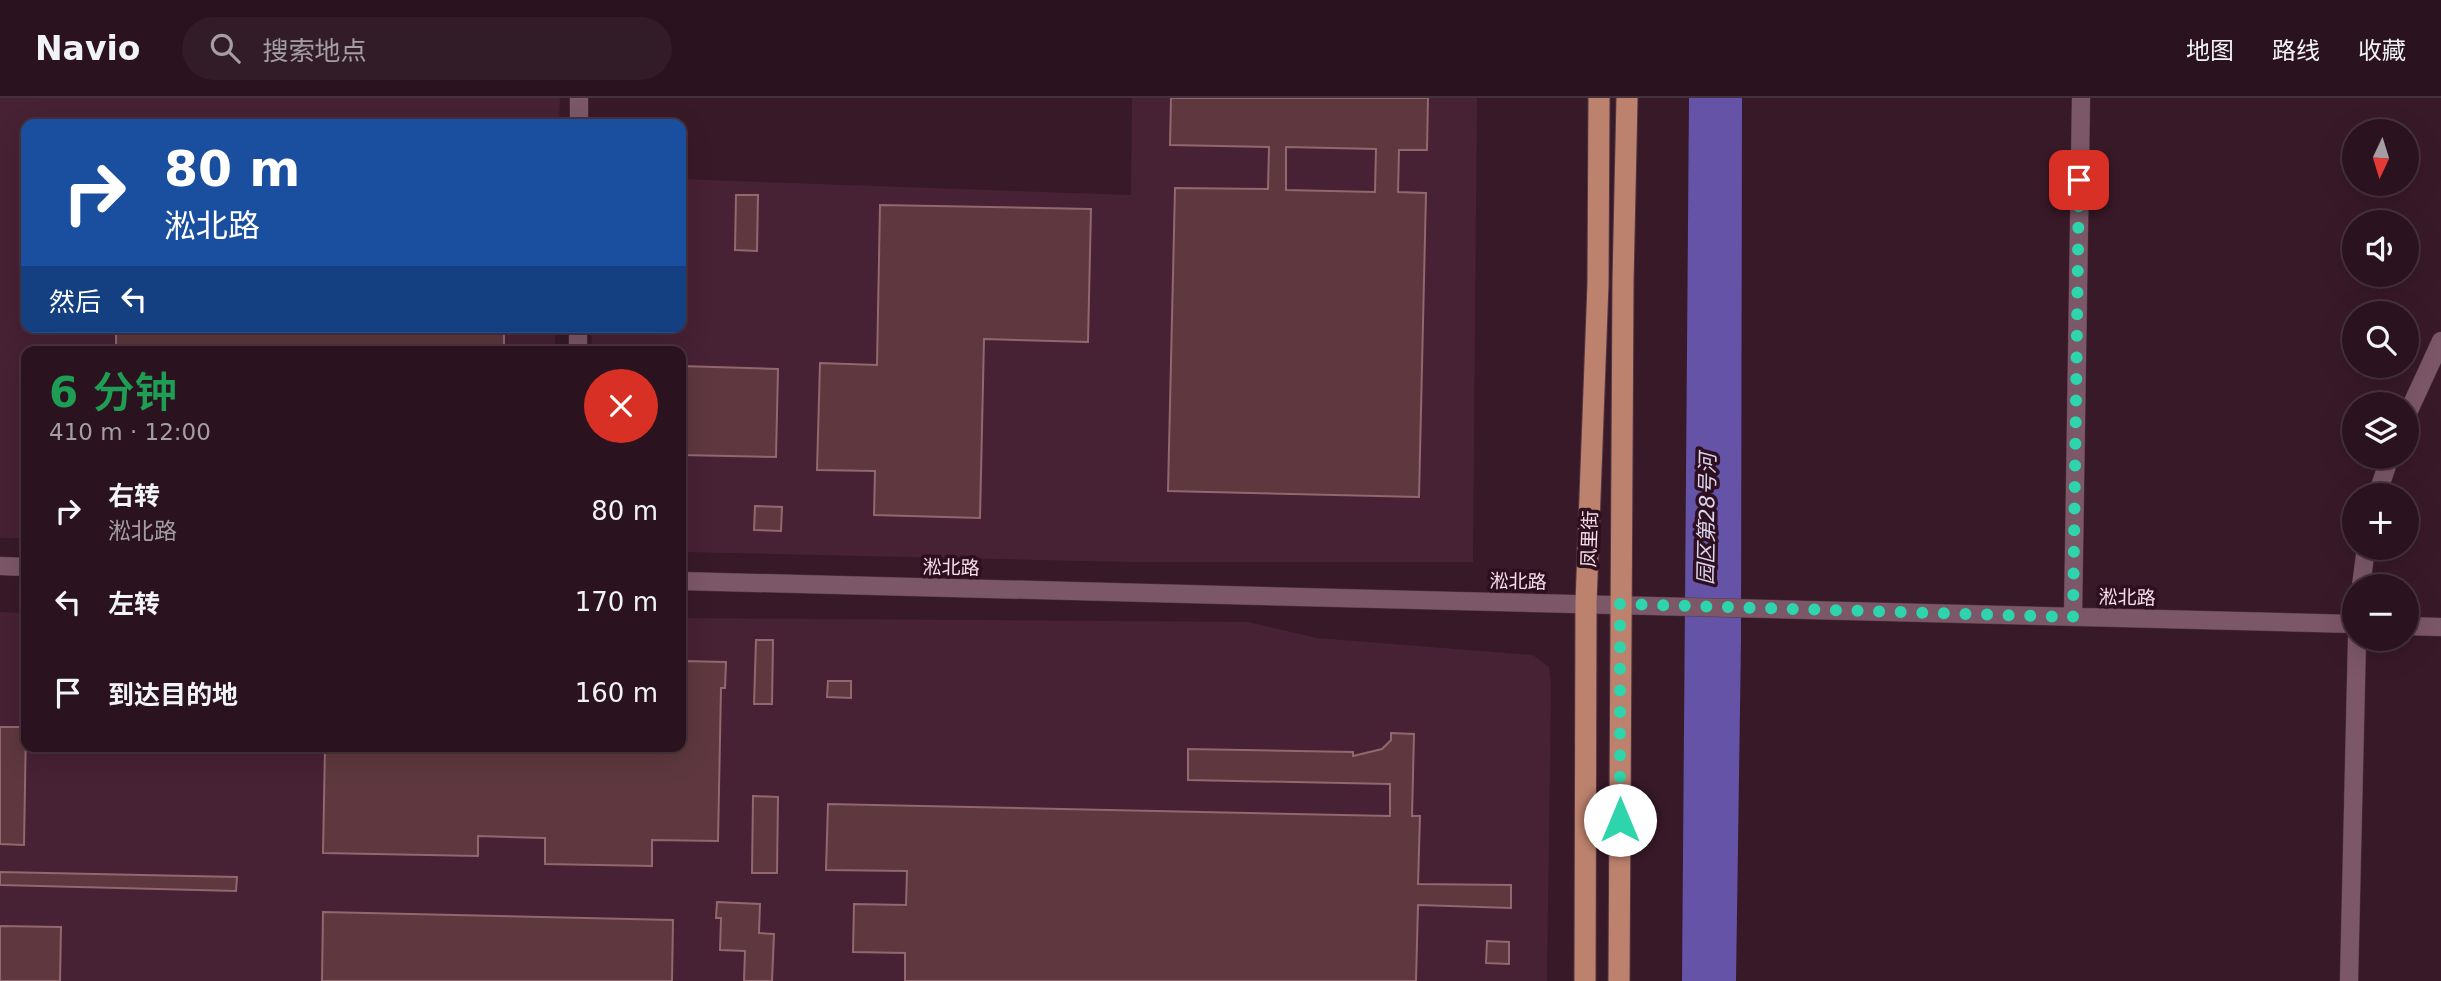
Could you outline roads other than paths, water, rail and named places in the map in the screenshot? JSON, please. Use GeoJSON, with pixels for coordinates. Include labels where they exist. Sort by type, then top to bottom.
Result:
{"type":"FeatureCollection","features":[{"type":"Feature","properties":{"kind":"main road","name":"凤里街"},"geometry":{"type":"LineString","coordinates":[[1585,981],[1586,603],[1598,284],[1599,98]]}},
{"type":"Feature","properties":{"kind":"main road","name":"凤里街"},"geometry":{"type":"LineString","coordinates":[[1619,981],[1620,604],[1627,98]]}},
{"type":"Feature","properties":{"kind":"street"},"geometry":{"type":"LineString","coordinates":[[579,98],[579,119]]}},
{"type":"Feature","properties":{"kind":"street"},"geometry":{"type":"LineString","coordinates":[[2073,617],[2081,98]]}},
{"type":"Feature","properties":{"kind":"street"},"geometry":{"type":"LineString","coordinates":[[2418,392],[2441,341]]}},
{"type":"Feature","properties":{"kind":"street"},"geometry":{"type":"LineString","coordinates":[[0,566],[21,566]]}},
{"type":"Feature","properties":{"kind":"street","name":"淞北路"},"geometry":{"type":"LineString","coordinates":[[686,581],[2342,624]]}},
{"type":"Feature","properties":{"kind":"street"},"geometry":{"type":"LineString","coordinates":[[2419,626],[2441,627]]}},
{"type":"Feature","properties":{"kind":"street"},"geometry":{"type":"LineString","coordinates":[[2349,981],[2357,651]]}},
{"type":"Feature","properties":{"kind":"water","name":"园区第28号河"},"geometry":{"type":"Polygon","coordinates":[[[1689,98],[1742,98],[1741,640],[1736,981],[1682,981],[1689,98]]]}}]}
